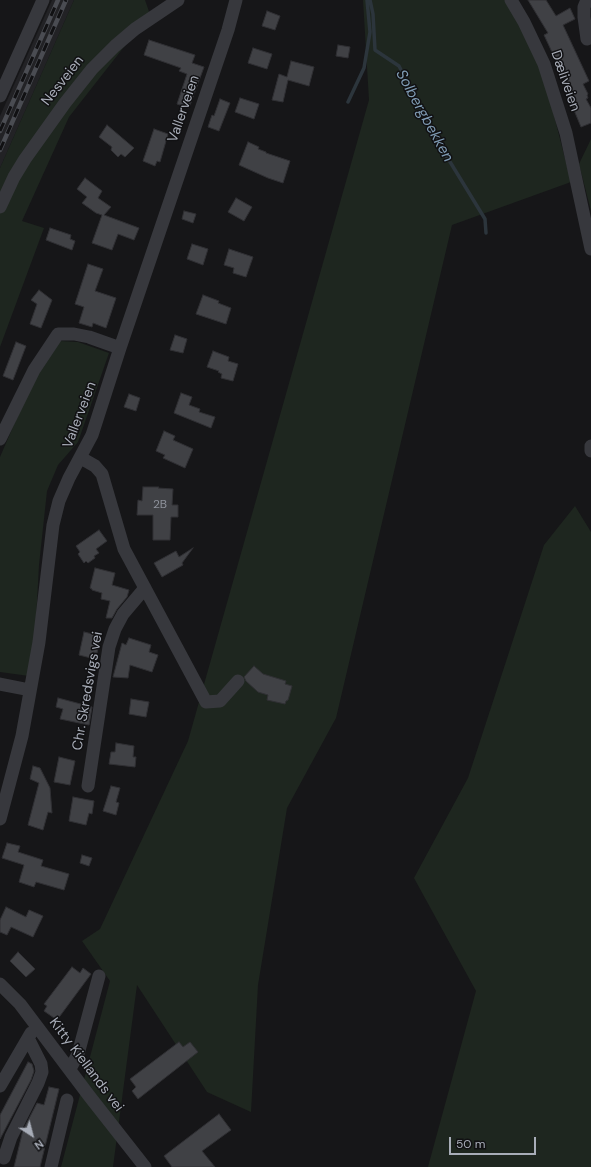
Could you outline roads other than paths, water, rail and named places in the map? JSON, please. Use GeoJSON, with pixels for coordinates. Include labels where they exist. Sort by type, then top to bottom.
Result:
{"type":"FeatureCollection","features":[{"type":"Feature","properties":{"kind":"street"},"geometry":{"type":"LineString","coordinates":[[0,96],[43,0]]}},
{"type":"Feature","properties":{"kind":"street","name":"Nesveien"},"geometry":{"type":"LineString","coordinates":[[0,207],[14,177],[25,159],[65,103],[92,69],[135,29],[178,0]]}},
{"type":"Feature","properties":{"kind":"street","name":"Vallerveien"},"geometry":{"type":"LineString","coordinates":[[0,819],[22,736],[44,608],[53,525],[59,501],[69,478],[92,435],[228,30],[236,0]]}},
{"type":"Feature","properties":{"kind":"street","name":"Vallerveien"},"geometry":{"type":"LineString","coordinates":[[228,30],[245,0]]}},
{"type":"Feature","properties":{"kind":"street","name":"Dæliveien"},"geometry":{"type":"LineString","coordinates":[[511,0],[524,22],[544,64],[566,133],[591,249]]}},
{"type":"Feature","properties":{"kind":"street"},"geometry":{"type":"LineString","coordinates":[[586,39],[584,7],[587,0]]}},
{"type":"Feature","properties":{"kind":"street"},"geometry":{"type":"LineString","coordinates":[[0,439],[34,370],[58,334],[74,334],[89,337],[120,348]]}},
{"type":"Feature","properties":{"kind":"street"},"geometry":{"type":"LineString","coordinates":[[591,446],[591,451]]}},
{"type":"Feature","properties":{"kind":"street"},"geometry":{"type":"LineString","coordinates":[[81,458],[95,466],[102,474],[124,549],[206,702],[220,701],[238,681]]}},
{"type":"Feature","properties":{"kind":"street","name":"Chr. Skredsvigs vei"},"geometry":{"type":"LineString","coordinates":[[88,786],[109,647],[115,629],[123,614],[145,588]]}},
{"type":"Feature","properties":{"kind":"street"},"geometry":{"type":"LineString","coordinates":[[0,684],[30,690]]}},
{"type":"Feature","properties":{"kind":"street"},"geometry":{"type":"LineString","coordinates":[[70,1069],[78,1054],[99,976]]}},
{"type":"Feature","properties":{"kind":"street","name":"Kitty Kiellands vei"},"geometry":{"type":"LineString","coordinates":[[0,984],[20,1004],[36,1024],[145,1167]]}},
{"type":"Feature","properties":{"kind":"street"},"geometry":{"type":"LineString","coordinates":[[0,1086],[36,1024]]}},
{"type":"Feature","properties":{"kind":"street"},"geometry":{"type":"LineString","coordinates":[[4,1158],[11,1137],[42,1072],[41,1064],[28,1038]]}},
{"type":"Feature","properties":{"kind":"street"},"geometry":{"type":"LineString","coordinates":[[51,1167],[66,1100]]}},
{"type":"Feature","properties":{"kind":"waterway","name":"Solbergbekken"},"geometry":{"type":"LineString","coordinates":[[348,102],[364,68],[370,32],[367,0]]}},
{"type":"Feature","properties":{"kind":"waterway","name":"Solbergbekken"},"geometry":{"type":"LineString","coordinates":[[370,0],[373,14],[375,50],[399,66],[444,152],[485,219],[486,233]]}},
{"type":"Feature","properties":{"kind":"railway"},"geometry":{"type":"LineString","coordinates":[[0,131],[58,0]]}},
{"type":"Feature","properties":{"kind":"railway"},"geometry":{"type":"LineString","coordinates":[[0,150],[66,0]]}}]}
